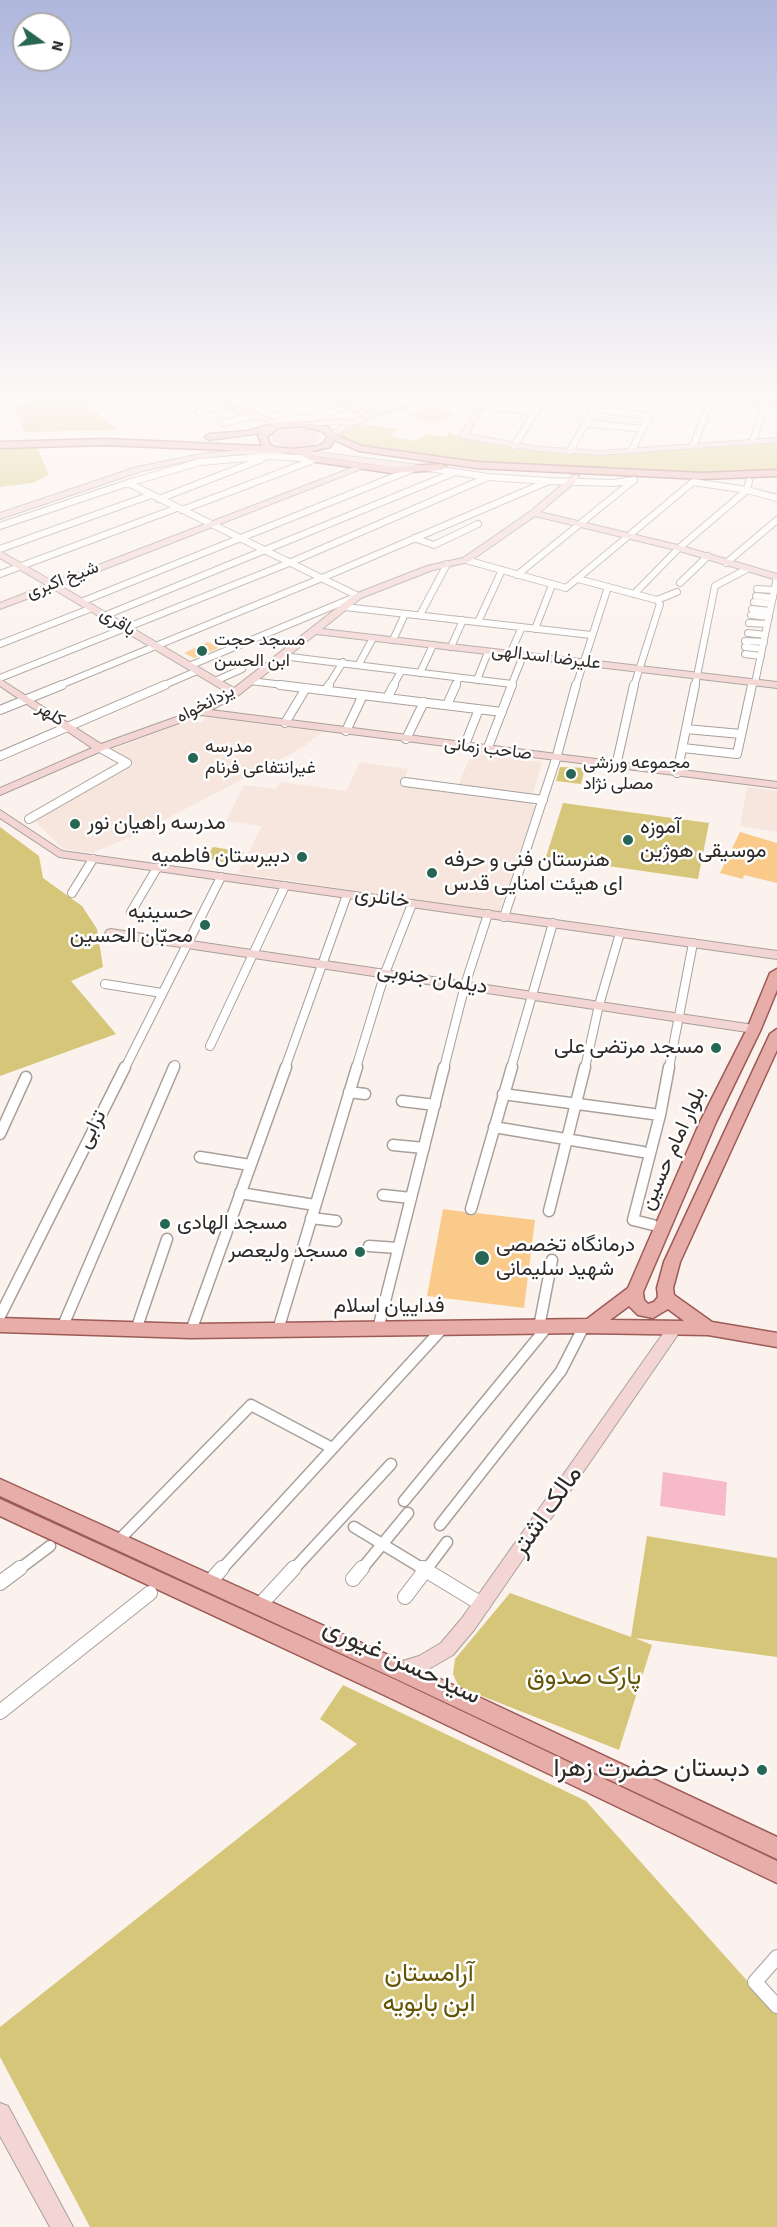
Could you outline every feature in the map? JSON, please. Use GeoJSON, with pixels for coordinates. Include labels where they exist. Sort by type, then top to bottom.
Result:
{"type":"FeatureCollection","features":[{"type":"Feature","properties":{"kind":"main road","name":"بلوار امام حسین"},"geometry":{"type":"LineString","coordinates":[[587,1326],[635,1292],[708,1122],[754,1029],[777,973]]}},
{"type":"Feature","properties":{"kind":"main road"},"geometry":{"type":"LineString","coordinates":[[635,1292],[636,1303],[644,1310],[653,1311],[660,1307],[666,1298],[665,1288],[672,1262],[777,1034]]}},
{"type":"Feature","properties":{"kind":"main road"},"geometry":{"type":"LineString","coordinates":[[666,1298],[708,1328]]}},
{"type":"Feature","properties":{"kind":"main road","name":"فداییان اسلام"},"geometry":{"type":"LineString","coordinates":[[0,1325],[191,1331],[587,1326],[708,1328],[777,1340]]}},
{"type":"Feature","properties":{"kind":"main road","name":"سیدحسن غیوری"},"geometry":{"type":"LineString","coordinates":[[0,1487],[399,1670],[777,1848]]}},
{"type":"Feature","properties":{"kind":"main road","name":"سیدحسن غیوری"},"geometry":{"type":"LineString","coordinates":[[0,1507],[379,1682],[777,1872]]}},
{"type":"Feature","properties":{"kind":"street"},"geometry":{"type":"LineString","coordinates":[[2,519],[58,498]]}},
{"type":"Feature","properties":{"kind":"street"},"geometry":{"type":"LineString","coordinates":[[70,504],[81,498]]}},
{"type":"Feature","properties":{"kind":"street"},"geometry":{"type":"LineString","coordinates":[[2,519],[87,498]]}},
{"type":"Feature","properties":{"kind":"street"},"geometry":{"type":"LineString","coordinates":[[0,549],[143,498]]}},
{"type":"Feature","properties":{"kind":"street"},"geometry":{"type":"LineString","coordinates":[[0,574],[205,498]]}},
{"type":"Feature","properties":{"kind":"street","name":"شیخ اکبری"},"geometry":{"type":"LineString","coordinates":[[0,606],[281,498]]}},
{"type":"Feature","properties":{"kind":"street"},"geometry":{"type":"LineString","coordinates":[[81,602],[342,498]]}},
{"type":"Feature","properties":{"kind":"street"},"geometry":{"type":"LineString","coordinates":[[104,616],[393,498]]}},
{"type":"Feature","properties":{"kind":"street"},"geometry":{"type":"LineString","coordinates":[[0,680],[290,563],[440,498]]}},
{"type":"Feature","properties":{"kind":"street"},"geometry":{"type":"LineString","coordinates":[[0,710],[322,578],[508,498]]}},
{"type":"Feature","properties":{"kind":"street","name":"یزدانخواه"},"geometry":{"type":"LineString","coordinates":[[0,792],[100,748],[200,712],[234,693],[358,596],[430,568],[466,560],[552,498]]}},
{"type":"Feature","properties":{"kind":"street"},"geometry":{"type":"LineString","coordinates":[[517,574],[612,498]]}},
{"type":"Feature","properties":{"kind":"street"},"geometry":{"type":"LineString","coordinates":[[466,560],[566,588],[673,498]]}},
{"type":"Feature","properties":{"kind":"street"},"geometry":{"type":"LineString","coordinates":[[634,594],[679,548],[735,498]]}},
{"type":"Feature","properties":{"kind":"street"},"geometry":{"type":"LineString","coordinates":[[159,499],[358,596]]}},
{"type":"Feature","properties":{"kind":"street"},"geometry":{"type":"LineString","coordinates":[[534,513],[679,548],[777,577],[737,754],[683,748]]}},
{"type":"Feature","properties":{"kind":"street"},"geometry":{"type":"LineString","coordinates":[[726,563],[777,520]]}},
{"type":"Feature","properties":{"kind":"street"},"geometry":{"type":"LineString","coordinates":[[414,538],[434,545],[478,524]]}},
{"type":"Feature","properties":{"kind":"street","name":"باقری"},"geometry":{"type":"LineString","coordinates":[[0,554],[234,693]]}},
{"type":"Feature","properties":{"kind":"street"},"geometry":{"type":"LineString","coordinates":[[680,582],[708,556]]}},
{"type":"Feature","properties":{"kind":"street"},"geometry":{"type":"LineString","coordinates":[[420,615],[447,564]]}},
{"type":"Feature","properties":{"kind":"street"},"geometry":{"type":"LineString","coordinates":[[677,773],[715,586],[747,569]]}},
{"type":"Feature","properties":{"kind":"street"},"geometry":{"type":"LineString","coordinates":[[478,622],[502,570]]}},
{"type":"Feature","properties":{"kind":"street"},"geometry":{"type":"LineString","coordinates":[[578,579],[657,600],[677,592]]}},
{"type":"Feature","properties":{"kind":"street"},"geometry":{"type":"LineString","coordinates":[[536,629],[552,585]]}},
{"type":"Feature","properties":{"kind":"street"},"geometry":{"type":"LineString","coordinates":[[504,916],[556,759],[582,663],[608,587]]}},
{"type":"Feature","properties":{"kind":"street"},"geometry":{"type":"LineString","coordinates":[[0,756],[358,596]]}},
{"type":"Feature","properties":{"kind":"street"},"geometry":{"type":"LineString","coordinates":[[616,766],[638,669],[660,604],[657,600]]}},
{"type":"Feature","properties":{"kind":"street"},"geometry":{"type":"LineString","coordinates":[[345,607],[591,635]]}},
{"type":"Feature","properties":{"kind":"street"},"geometry":{"type":"LineString","coordinates":[[0,644],[92,608]]}},
{"type":"Feature","properties":{"kind":"street"},"geometry":{"type":"LineString","coordinates":[[393,640],[405,614]]}},
{"type":"Feature","properties":{"kind":"street"},"geometry":{"type":"LineString","coordinates":[[452,647],[464,620]]}},
{"type":"Feature","properties":{"kind":"street"},"geometry":{"type":"LineString","coordinates":[[750,622],[767,623]]}},
{"type":"Feature","properties":{"kind":"street"},"geometry":{"type":"LineString","coordinates":[[750,622],[767,623]]}},
{"type":"Feature","properties":{"kind":"street"},"geometry":{"type":"LineString","coordinates":[[750,622],[767,623]]}},
{"type":"Feature","properties":{"kind":"street"},"geometry":{"type":"LineString","coordinates":[[750,622],[767,623]]}},
{"type":"Feature","properties":{"kind":"street"},"geometry":{"type":"LineString","coordinates":[[750,622],[767,623]]}},
{"type":"Feature","properties":{"kind":"street"},"geometry":{"type":"LineString","coordinates":[[750,622],[767,623]]}},
{"type":"Feature","properties":{"kind":"street"},"geometry":{"type":"LineString","coordinates":[[510,654],[522,627]]}},
{"type":"Feature","properties":{"kind":"street","name":"علیرضا اسدالهی"},"geometry":{"type":"LineString","coordinates":[[315,631],[777,685]]}},
{"type":"Feature","properties":{"kind":"street"},"geometry":{"type":"LineString","coordinates":[[359,664],[373,638]]}},
{"type":"Feature","properties":{"kind":"street"},"geometry":{"type":"LineString","coordinates":[[420,673],[433,645]]}},
{"type":"Feature","properties":{"kind":"street"},"geometry":{"type":"LineString","coordinates":[[477,680],[488,651]]}},
{"type":"Feature","properties":{"kind":"street"},"geometry":{"type":"LineString","coordinates":[[282,656],[512,684]]}},
{"type":"Feature","properties":{"kind":"street"},"geometry":{"type":"LineString","coordinates":[[487,750],[523,656]]}},
{"type":"Feature","properties":{"kind":"street"},"geometry":{"type":"LineString","coordinates":[[326,690],[343,662]]}},
{"type":"Feature","properties":{"kind":"street"},"geometry":{"type":"LineString","coordinates":[[214,681],[242,669]]}},
{"type":"Feature","properties":{"kind":"street"},"geometry":{"type":"LineString","coordinates":[[387,698],[401,671]]}},
{"type":"Feature","properties":{"kind":"street"},"geometry":{"type":"LineString","coordinates":[[447,705],[459,678]]}},
{"type":"Feature","properties":{"kind":"street","name":"کلهر"},"geometry":{"type":"LineString","coordinates":[[0,680],[26,700],[100,748]]}},
{"type":"Feature","properties":{"kind":"street"},"geometry":{"type":"LineString","coordinates":[[250,681],[502,712]]}},
{"type":"Feature","properties":{"kind":"street"},"geometry":{"type":"LineString","coordinates":[[285,723],[306,688]]}},
{"type":"Feature","properties":{"kind":"street"},"geometry":{"type":"LineString","coordinates":[[346,731],[363,695]]}},
{"type":"Feature","properties":{"kind":"street"},"geometry":{"type":"LineString","coordinates":[[406,739],[423,702]]}},
{"type":"Feature","properties":{"kind":"street"},"geometry":{"type":"LineString","coordinates":[[464,747],[479,709]]}},
{"type":"Feature","properties":{"kind":"street","name":"صاحب زمانی"},"geometry":{"type":"LineString","coordinates":[[200,712],[556,759],[777,785]]}},
{"type":"Feature","properties":{"kind":"street"},"geometry":{"type":"LineString","coordinates":[[687,729],[741,734]]}},
{"type":"Feature","properties":{"kind":"street"},"geometry":{"type":"LineString","coordinates":[[29,819],[127,763],[100,748]]}},
{"type":"Feature","properties":{"kind":"street"},"geometry":{"type":"LineString","coordinates":[[405,782],[543,800]]}},
{"type":"Feature","properties":{"kind":"street","name":"خانلری"},"geometry":{"type":"LineString","coordinates":[[0,813],[58,854],[777,955]]}},
{"type":"Feature","properties":{"kind":"street"},"geometry":{"type":"LineString","coordinates":[[72,893],[93,859]]}},
{"type":"Feature","properties":{"kind":"street"},"geometry":{"type":"LineString","coordinates":[[132,912],[156,868]]}},
{"type":"Feature","properties":{"kind":"street","name":"ترابی"},"geometry":{"type":"LineString","coordinates":[[0,1316],[221,877]]}},
{"type":"Feature","properties":{"kind":"street"},"geometry":{"type":"LineString","coordinates":[[210,1046],[285,886]]}},
{"type":"Feature","properties":{"kind":"street"},"geometry":{"type":"LineString","coordinates":[[191,1331],[347,894]]}},
{"type":"Feature","properties":{"kind":"street"},"geometry":{"type":"LineString","coordinates":[[278,1330],[385,973],[412,904]]}},
{"type":"Feature","properties":{"kind":"street"},"geometry":{"type":"LineString","coordinates":[[378,1329],[465,986],[488,914]]}},
{"type":"Feature","properties":{"kind":"street"},"geometry":{"type":"LineString","coordinates":[[471,1209],[553,923]]}},
{"type":"Feature","properties":{"kind":"street","name":"دیلمان جنوبی"},"geometry":{"type":"LineString","coordinates":[[111,933],[754,1029]]}},
{"type":"Feature","properties":{"kind":"street"},"geometry":{"type":"LineString","coordinates":[[549,1211],[569,1138],[599,1005],[620,933]]}},
{"type":"Feature","properties":{"kind":"street"},"geometry":{"type":"LineString","coordinates":[[653,1225],[633,1220],[660,1115],[693,943]]}},
{"type":"Feature","properties":{"kind":"street"},"geometry":{"type":"LineString","coordinates":[[105,984],[162,993]]}},
{"type":"Feature","properties":{"kind":"street"},"geometry":{"type":"LineString","coordinates":[[62,1328],[176,1065]]}},
{"type":"Feature","properties":{"kind":"street"},"geometry":{"type":"LineString","coordinates":[[0,1134],[26,1077]]}},
{"type":"Feature","properties":{"kind":"street"},"geometry":{"type":"LineString","coordinates":[[349,1092],[365,1094]]}},
{"type":"Feature","properties":{"kind":"street"},"geometry":{"type":"LineString","coordinates":[[504,1094],[660,1115]]}},
{"type":"Feature","properties":{"kind":"street"},"geometry":{"type":"LineString","coordinates":[[402,1101],[435,1105]]}},
{"type":"Feature","properties":{"kind":"street"},"geometry":{"type":"LineString","coordinates":[[494,1127],[642,1152]]}},
{"type":"Feature","properties":{"kind":"street"},"geometry":{"type":"LineString","coordinates":[[393,1145],[424,1148]]}},
{"type":"Feature","properties":{"kind":"street"},"geometry":{"type":"LineString","coordinates":[[200,1157],[250,1165]]}},
{"type":"Feature","properties":{"kind":"street"},"geometry":{"type":"LineString","coordinates":[[240,1193],[315,1204]]}},
{"type":"Feature","properties":{"kind":"street"},"geometry":{"type":"LineString","coordinates":[[383,1195],[411,1198]]}},
{"type":"Feature","properties":{"kind":"street"},"geometry":{"type":"LineString","coordinates":[[311,1218],[336,1221]]}},
{"type":"Feature","properties":{"kind":"street"},"geometry":{"type":"LineString","coordinates":[[136,1330],[167,1239]]}},
{"type":"Feature","properties":{"kind":"street"},"geometry":{"type":"LineString","coordinates":[[369,1246],[398,1248]]}},
{"type":"Feature","properties":{"kind":"street"},"geometry":{"type":"LineString","coordinates":[[353,1579],[383,1544],[406,1507],[543,1327],[552,1260]]}},
{"type":"Feature","properties":{"kind":"street"},"geometry":{"type":"LineString","coordinates":[[440,1525],[561,1371],[587,1326]]}},
{"type":"Feature","properties":{"kind":"street"},"geometry":{"type":"LineString","coordinates":[[209,1582],[442,1329]]}},
{"type":"Feature","properties":{"kind":"street","name":"مالک اشتر"},"geometry":{"type":"LineString","coordinates":[[399,1670],[423,1663],[447,1649],[483,1605],[674,1329]]}},
{"type":"Feature","properties":{"kind":"street"},"geometry":{"type":"LineString","coordinates":[[118,1541],[251,1405],[332,1448]]}},
{"type":"Feature","properties":{"kind":"street"},"geometry":{"type":"LineString","coordinates":[[259,1606],[391,1464]]}},
{"type":"Feature","properties":{"kind":"street"},"geometry":{"type":"LineString","coordinates":[[354,1527],[483,1605]]}},
{"type":"Feature","properties":{"kind":"street"},"geometry":{"type":"LineString","coordinates":[[405,1597],[447,1542]]}},
{"type":"Feature","properties":{"kind":"street"},"geometry":{"type":"LineString","coordinates":[[0,1583],[50,1546]]}},
{"type":"Feature","properties":{"kind":"street"},"geometry":{"type":"LineString","coordinates":[[0,1712],[150,1593]]}},
{"type":"Feature","properties":{"kind":"street"},"geometry":{"type":"LineString","coordinates":[[777,1957],[755,1982],[777,2007]]}},
{"type":"Feature","properties":{"kind":"street"},"geometry":{"type":"LineString","coordinates":[[0,2114],[62,2227]]}},
{"type":"Feature","properties":{"kind":"shaded area"},"geometry":{"type":"Polygon","coordinates":[[[207,717],[322,732],[303,747],[272,764],[131,837],[92,853],[63,849],[33,819],[134,765],[110,750],[193,719],[200,723],[207,717]]]}},
{"type":"Feature","properties":{"kind":"shaded area"},"geometry":{"type":"Polygon","coordinates":[[[472,752],[541,762],[532,796],[458,786],[472,752]]]}},
{"type":"Feature","properties":{"kind":"shaded area"},"geometry":{"type":"Polygon","coordinates":[[[360,762],[408,769],[402,786],[532,803],[535,807],[499,913],[238,873],[262,826],[226,821],[244,785],[275,789],[282,782],[346,791],[360,762]]]}},
{"type":"Feature","properties":{"kind":"shaded area"},"geometry":{"type":"Polygon","coordinates":[[[747,787],[777,791],[777,832],[740,826],[747,787]]]}},
{"type":"Feature","properties":{"kind":"shaded area"},"geometry":{"type":"Polygon","coordinates":[[[663,1472],[727,1482],[725,1516],[660,1506],[663,1472]]]}},
{"type":"Feature","properties":{"kind":"green space","name":"مجموعه ورزشی مصلی نژاد"},"geometry":{"type":"Polygon","coordinates":[[[560,767],[585,768],[581,784],[556,781],[560,767]]]}},
{"type":"Feature","properties":{"kind":"green space","name":"آموزه موسیقی هوژین"},"geometry":{"type":"Polygon","coordinates":[[[563,803],[709,823],[698,879],[546,857],[563,803]]]}},
{"type":"Feature","properties":{"kind":"green space"},"geometry":{"type":"Polygon","coordinates":[[[0,827],[39,856],[43,878],[82,906],[97,929],[103,967],[71,981],[116,1034],[0,1076],[0,827]]]}},
{"type":"Feature","properties":{"kind":"green space"},"geometry":{"type":"Polygon","coordinates":[[[213,847],[244,852],[237,864],[205,859],[213,847]]]}},
{"type":"Feature","properties":{"kind":"green space","name":"پارک صدوق"},"geometry":{"type":"Polygon","coordinates":[[[647,1536],[777,1558],[777,1657],[635,1638],[652,1645],[619,1750],[459,1687],[453,1674],[455,1659],[510,1593],[631,1637],[647,1536]]]}},
{"type":"Feature","properties":{"kind":"green space","name":"آرامستان ابن بابویه"},"geometry":{"type":"Polygon","coordinates":[[[343,1685],[586,1801],[777,2014],[777,2227],[90,2227],[0,2057],[0,2027],[357,1744],[320,1719],[343,1685]]]}},
{"type":"Feature","properties":{"kind":"building","name":"مسجد حجت ابن الحسن"},"geometry":{"type":"Polygon","coordinates":[[[208,642],[219,648],[194,658],[184,653],[208,642]]]}},
{"type":"Feature","properties":{"kind":"building"},"geometry":{"type":"Polygon","coordinates":[[[740,832],[777,843],[777,883],[744,875],[743,879],[720,873],[740,832]]]}},
{"type":"Feature","properties":{"kind":"building","name":"درمانگاه تخصصی شهید سلیمانی"},"geometry":{"type":"Polygon","coordinates":[[[443,1209],[465,1212],[470,1216],[477,1213],[535,1220],[524,1308],[427,1296],[443,1209]]]}},
{"type":"Feature","properties":{"kind":"place","name":"مسجد حجت ابن الحسن"},"geometry":{"type":"Point","coordinates":[202,651]}},
{"type":"Feature","properties":{"kind":"place","name":"مدرسه غیرانتفاعی فرنام"},"geometry":{"type":"Point","coordinates":[193,758]}},
{"type":"Feature","properties":{"kind":"place","name":"مجموعه ورزشی مصلی نژاد"},"geometry":{"type":"Point","coordinates":[571,774]}},
{"type":"Feature","properties":{"kind":"place","name":"مدرسه راهیان نور"},"geometry":{"type":"Point","coordinates":[75,824]}},
{"type":"Feature","properties":{"kind":"place","name":"آموزه موسیقی هوژین"},"geometry":{"type":"Point","coordinates":[628,840]}},
{"type":"Feature","properties":{"kind":"place","name":"دبیرستان فاطمیه"},"geometry":{"type":"Point","coordinates":[302,857]}},
{"type":"Feature","properties":{"kind":"place","name":"هنرستان فنی و حرفه ای هیئت امنایی قدس"},"geometry":{"type":"Point","coordinates":[432,873]}},
{"type":"Feature","properties":{"kind":"place","name":"حسینیه محبّان الحسین"},"geometry":{"type":"Point","coordinates":[205,925]}},
{"type":"Feature","properties":{"kind":"place","name":"مسجد مرتضی علی"},"geometry":{"type":"Point","coordinates":[716,1048]}},
{"type":"Feature","properties":{"kind":"place","name":"مسجد الهادی"},"geometry":{"type":"Point","coordinates":[165,1224]}},
{"type":"Feature","properties":{"kind":"place","name":"مسجد ولیعصر"},"geometry":{"type":"Point","coordinates":[360,1252]}},
{"type":"Feature","properties":{"kind":"place","name":"درمانگاه تخصصی شهید سلیمانی"},"geometry":{"type":"Point","coordinates":[482,1258]}},
{"type":"Feature","properties":{"kind":"place","name":"دبستان حضرت زهرا"},"geometry":{"type":"Point","coordinates":[762,1770]}}]}
